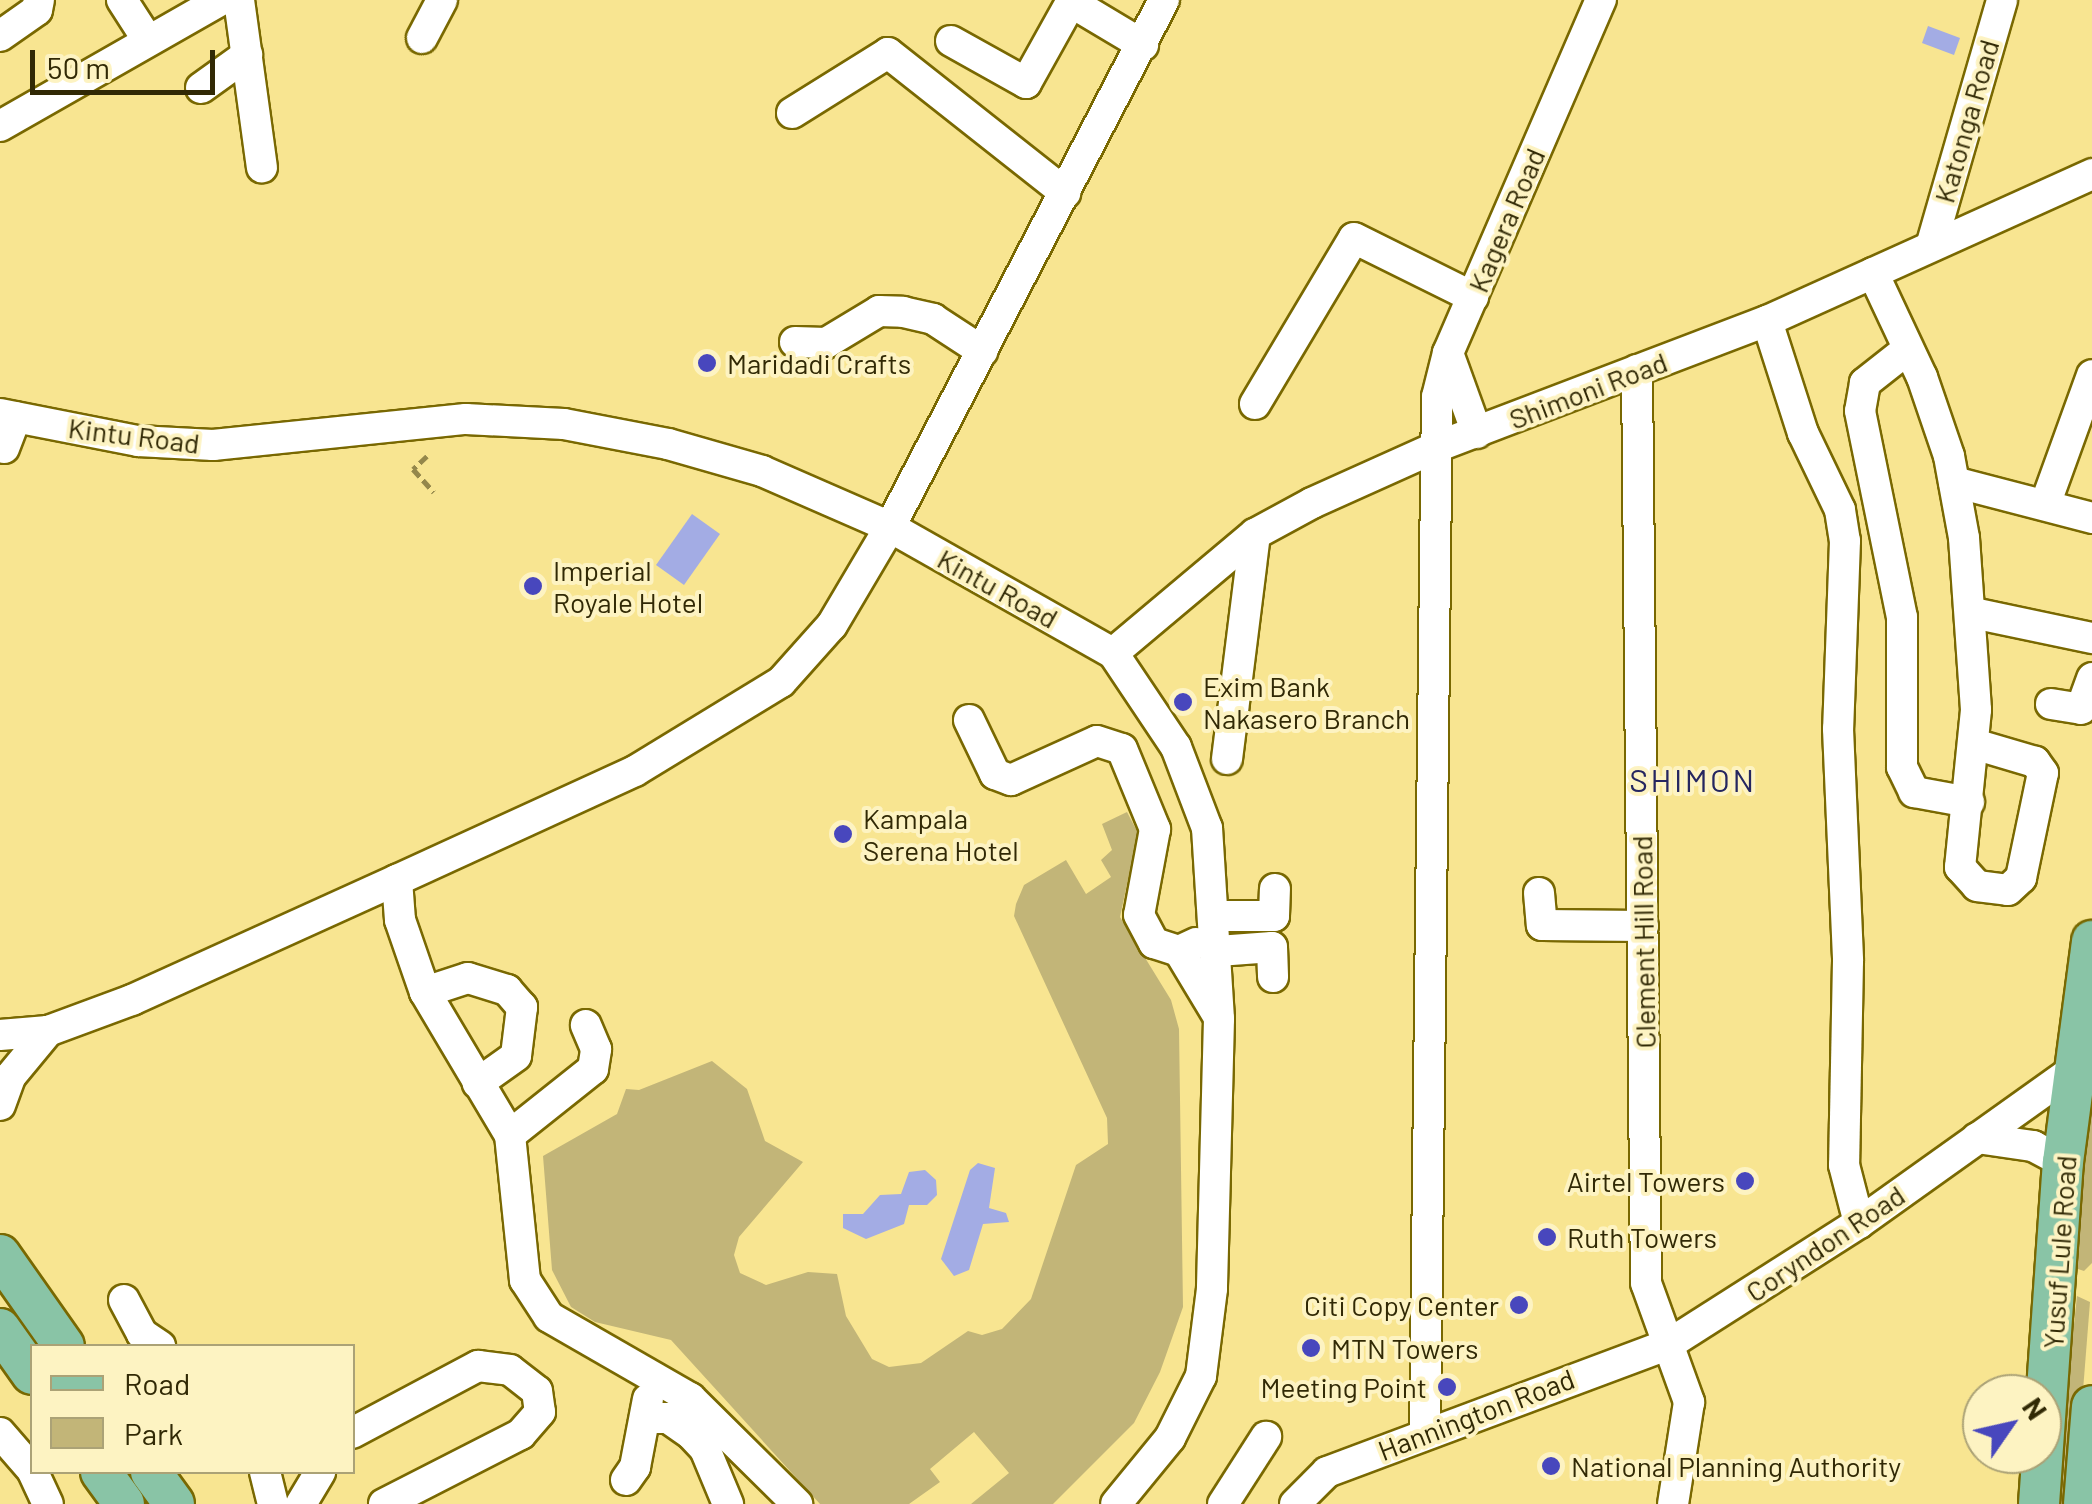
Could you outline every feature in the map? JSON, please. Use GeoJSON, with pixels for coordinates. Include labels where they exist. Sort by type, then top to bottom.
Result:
{"type":"FeatureCollection","features":[{"type":"Feature","properties":{"kind":"main road","name":"Yusuf Lule Road"},"geometry":{"type":"LineString","coordinates":[[2039,1504],[2075,1284],[2063,1162],[2092,941]]}},
{"type":"Feature","properties":{"kind":"main road"},"geometry":{"type":"LineString","coordinates":[[0,1255],[63,1344]]}},
{"type":"Feature","properties":{"kind":"main road"},"geometry":{"type":"LineString","coordinates":[[0,1329],[30,1371]]}},
{"type":"Feature","properties":{"kind":"main road"},"geometry":{"type":"LineString","coordinates":[[2084,1504],[2092,1406]]}},
{"type":"Feature","properties":{"kind":"main road"},"geometry":{"type":"LineString","coordinates":[[102,1474],[124,1504]]}},
{"type":"Feature","properties":{"kind":"main road"},"geometry":{"type":"LineString","coordinates":[[152,1474],[174,1504]]}},
{"type":"Feature","properties":{"kind":"street"},"geometry":{"type":"LineString","coordinates":[[0,36],[37,10],[39,0]]}},
{"type":"Feature","properties":{"kind":"street"},"geometry":{"type":"LineString","coordinates":[[122,0],[147,39]]}},
{"type":"Feature","properties":{"kind":"street"},"geometry":{"type":"LineString","coordinates":[[0,126],[220,0]]}},
{"type":"Feature","properties":{"kind":"street"},"geometry":{"type":"LineString","coordinates":[[239,0],[262,166]]}},
{"type":"Feature","properties":{"kind":"street"},"geometry":{"type":"LineString","coordinates":[[422,38],[442,0]]}},
{"type":"Feature","properties":{"kind":"street"},"geometry":{"type":"LineString","coordinates":[[0,1035],[48,1030],[132,1000],[635,771],[740,711],[814,648],[890,527],[1144,45],[1164,0]]}},
{"type":"Feature","properties":{"kind":"street","name":"Kagera Road"},"geometry":{"type":"LineString","coordinates":[[1425,1434],[1439,446],[1436,397],[1448,353],[1601,0]]}},
{"type":"Feature","properties":{"kind":"street","name":"Katonga Road"},"geometry":{"type":"LineString","coordinates":[[1932,243],[2002,0]]}},
{"type":"Feature","properties":{"kind":"street"},"geometry":{"type":"LineString","coordinates":[[952,41],[1026,83],[1070,2],[1144,45]]}},
{"type":"Feature","properties":{"kind":"street"},"geometry":{"type":"LineString","coordinates":[[792,112],[888,53],[1065,193]]}},
{"type":"Feature","properties":{"kind":"street"},"geometry":{"type":"LineString","coordinates":[[201,88],[247,56]]}},
{"type":"Feature","properties":{"kind":"street","name":"Shimoni Road"},"geometry":{"type":"LineString","coordinates":[[1113,653],[1254,534],[1439,446],[1768,321],[1932,243],[2092,174]]}},
{"type":"Feature","properties":{"kind":"street"},"geometry":{"type":"LineString","coordinates":[[1255,404],[1354,238],[1473,297]]}},
{"type":"Feature","properties":{"kind":"street"},"geometry":{"type":"LineString","coordinates":[[1873,273],[1908,349],[1954,482],[1973,613],[1974,744],[1960,867],[1976,886],[2013,888],[2020,878],[2043,773],[2035,762],[1974,744]]}},
{"type":"Feature","properties":{"kind":"street"},"geometry":{"type":"LineString","coordinates":[[795,342],[826,343],[879,311],[903,312],[933,319],[982,351]]}},
{"type":"Feature","properties":{"kind":"street"},"geometry":{"type":"LineString","coordinates":[[1768,321],[1803,434],[1840,510],[1845,541],[1838,729],[1848,961],[1844,1165],[1858,1224]]}},
{"type":"Feature","properties":{"kind":"street"},"geometry":{"type":"LineString","coordinates":[[1908,349],[1865,383],[1860,411],[1902,617],[1902,767],[1914,792],[1969,802]]}},
{"type":"Feature","properties":{"kind":"street"},"geometry":{"type":"LineString","coordinates":[[1448,353],[1477,432]]}},
{"type":"Feature","properties":{"kind":"street","name":"Clement Hill Road"},"geometry":{"type":"LineString","coordinates":[[1637,370],[1646,1283],[1689,1402],[1674,1504]]}},
{"type":"Feature","properties":{"kind":"street"},"geometry":{"type":"LineString","coordinates":[[2045,505],[2092,375]]}},
{"type":"Feature","properties":{"kind":"street"},"geometry":{"type":"LineString","coordinates":[[4,448],[8,416]]}},
{"type":"Feature","properties":{"kind":"street","name":"Kintu Road"},"geometry":{"type":"LineString","coordinates":[[8,416],[138,441],[213,445],[466,419],[564,424],[762,470],[890,527],[1113,653],[1176,747],[1207,828],[1217,931],[1219,1018],[1212,1289],[1201,1376],[1170,1438],[1116,1504]]}},
{"type":"Feature","properties":{"kind":"street"},"geometry":{"type":"LineString","coordinates":[[1954,482],[2092,518]]}},
{"type":"Feature","properties":{"kind":"street"},"geometry":{"type":"LineString","coordinates":[[1227,759],[1254,534]]}},
{"type":"Feature","properties":{"kind":"street"},"geometry":{"type":"LineString","coordinates":[[1973,613],[2092,638]]}},
{"type":"Feature","properties":{"kind":"street"},"geometry":{"type":"LineString","coordinates":[[2050,704],[2081,708],[2092,678]]}},
{"type":"Feature","properties":{"kind":"street"},"geometry":{"type":"LineString","coordinates":[[969,720],[995,774],[1011,780],[1096,741],[1122,749],[1155,829],[1139,915],[1154,942],[1179,952],[1219,1018]]}},
{"type":"Feature","properties":{"kind":"street"},"geometry":{"type":"LineString","coordinates":[[397,880],[400,920],[425,992],[510,1135],[525,1280],[549,1317],[690,1398],[797,1504]]}},
{"type":"Feature","properties":{"kind":"street"},"geometry":{"type":"LineString","coordinates":[[1179,952],[1217,931],[1274,916],[1275,889]]}},
{"type":"Feature","properties":{"kind":"street"},"geometry":{"type":"LineString","coordinates":[[1539,893],[1542,925],[1643,926]]}},
{"type":"Feature","properties":{"kind":"street"},"geometry":{"type":"LineString","coordinates":[[1217,931],[1272,947],[1272,977]]}},
{"type":"Feature","properties":{"kind":"street"},"geometry":{"type":"LineString","coordinates":[[425,992],[468,978],[508,990],[532,1003],[516,1056],[478,1083]]}},
{"type":"Feature","properties":{"kind":"street"},"geometry":{"type":"LineString","coordinates":[[510,1135],[593,1069],[596,1049],[586,1025]]}},
{"type":"Feature","properties":{"kind":"street"},"geometry":{"type":"LineString","coordinates":[[0,1105],[10,1077],[48,1030]]}},
{"type":"Feature","properties":{"kind":"street"},"geometry":{"type":"LineString","coordinates":[[1977,1138],[2076,1068]]}},
{"type":"Feature","properties":{"kind":"street"},"geometry":{"type":"LineString","coordinates":[[1977,1138],[2033,1146],[2063,1162]]}},
{"type":"Feature","properties":{"kind":"street","name":"Coryndon Road"},"geometry":{"type":"LineString","coordinates":[[1669,1344],[1858,1224],[1977,1138]]}},
{"type":"Feature","properties":{"kind":"street"},"geometry":{"type":"LineString","coordinates":[[124,1300],[142,1334],[157,1344]]}},
{"type":"Feature","properties":{"kind":"street","name":"Hannington Road"},"geometry":{"type":"LineString","coordinates":[[1294,1504],[1326,1472],[1669,1344]]}},
{"type":"Feature","properties":{"kind":"street"},"geometry":{"type":"LineString","coordinates":[[355,1432],[478,1366],[510,1370],[537,1391],[540,1412],[521,1434],[384,1504]]}},
{"type":"Feature","properties":{"kind":"street"},"geometry":{"type":"LineString","coordinates":[[626,1480],[648,1418],[646,1376]]}},
{"type":"Feature","properties":{"kind":"street"},"geometry":{"type":"LineString","coordinates":[[648,1418],[668,1418],[698,1442],[728,1504]]}},
{"type":"Feature","properties":{"kind":"street"},"geometry":{"type":"LineString","coordinates":[[0,1433],[30,1468]]}},
{"type":"Feature","properties":{"kind":"street"},"geometry":{"type":"LineString","coordinates":[[1223,1504],[1266,1437]]}},
{"type":"Feature","properties":{"kind":"street"},"geometry":{"type":"LineString","coordinates":[[34,1474],[48,1504]]}},
{"type":"Feature","properties":{"kind":"street"},"geometry":{"type":"LineString","coordinates":[[265,1474],[273,1504]]}},
{"type":"Feature","properties":{"kind":"street"},"geometry":{"type":"LineString","coordinates":[[301,1504],[319,1474]]}},
{"type":"Feature","properties":{"kind":"street"},"geometry":{"type":"LineString","coordinates":[[740,1504],[770,1475]]}},
{"type":"Feature","properties":{"kind":"path"},"geometry":{"type":"LineString","coordinates":[[427,456],[413,469],[434,492]]}},
{"type":"Feature","properties":{"kind":"green space"},"geometry":{"type":"Polygon","coordinates":[[[1127,812],[1138,833],[1120,917],[1171,1000],[1179,1029],[1183,1307],[1160,1372],[1134,1423],[1053,1504],[971,1504],[1009,1473],[974,1432],[930,1469],[940,1482],[909,1504],[820,1504],[671,1340],[595,1322],[571,1307],[552,1270],[543,1156],[617,1114],[626,1089],[639,1090],[712,1061],[747,1089],[765,1141],[803,1162],[739,1237],[734,1255],[740,1273],[766,1285],[808,1272],[837,1274],[846,1316],[872,1359],[889,1367],[921,1363],[968,1331],[982,1335],[1002,1329],[1031,1299],[1076,1165],[1108,1144],[1107,1118],[1014,916],[1016,904],[1024,885],[1066,860],[1086,894],[1111,877],[1101,860],[1112,850],[1102,824],[1127,812]]]}},
{"type":"Feature","properties":{"kind":"green space"},"geometry":{"type":"Polygon","coordinates":[[[2092,1092],[2092,1263],[2084,1271],[2075,1268],[2092,1092]]]}},
{"type":"Feature","properties":{"kind":"green space"},"geometry":{"type":"Polygon","coordinates":[[[2077,1296],[2090,1302],[2074,1504],[2055,1504],[2058,1474],[2062,1474],[2062,1438],[2077,1296]]]}},
{"type":"Feature","properties":{"kind":"water"},"geometry":{"type":"Polygon","coordinates":[[[1928,26],[1960,38],[1954,55],[1922,43],[1928,26]]]}},
{"type":"Feature","properties":{"kind":"water"},"geometry":{"type":"Polygon","coordinates":[[[692,514],[720,534],[684,585],[656,565],[692,514]]]}},
{"type":"Feature","properties":{"kind":"water"},"geometry":{"type":"Polygon","coordinates":[[[978,1163],[995,1168],[989,1208],[1006,1213],[1009,1222],[983,1224],[969,1270],[954,1276],[941,1259],[970,1170],[978,1163]]]}},
{"type":"Feature","properties":{"kind":"water"},"geometry":{"type":"Polygon","coordinates":[[[925,1170],[936,1180],[937,1195],[927,1205],[909,1205],[904,1224],[866,1239],[843,1228],[843,1214],[863,1214],[880,1195],[901,1194],[909,1172],[925,1170]]]}},
{"type":"Feature","properties":{"kind":"place","name":"Maridadi Crafts"},"geometry":{"type":"Point","coordinates":[707,363]}},
{"type":"Feature","properties":{"kind":"place","name":"Imperial Royale Hotel"},"geometry":{"type":"Point","coordinates":[533,586]}},
{"type":"Feature","properties":{"kind":"place","name":"Exim Bank Nakasero Branch"},"geometry":{"type":"Point","coordinates":[1183,702]}},
{"type":"Feature","properties":{"kind":"place","name":"Kampala Serena Hotel"},"geometry":{"type":"Point","coordinates":[843,834]}},
{"type":"Feature","properties":{"kind":"place","name":"Airtel Towers"},"geometry":{"type":"Point","coordinates":[1745,1181]}},
{"type":"Feature","properties":{"kind":"place","name":"Ruth Towers"},"geometry":{"type":"Point","coordinates":[1547,1237]}},
{"type":"Feature","properties":{"kind":"place","name":"Citi Copy Center"},"geometry":{"type":"Point","coordinates":[1519,1305]}},
{"type":"Feature","properties":{"kind":"place","name":"MTN Towers"},"geometry":{"type":"Point","coordinates":[1311,1348]}},
{"type":"Feature","properties":{"kind":"place","name":"Meeting Point"},"geometry":{"type":"Point","coordinates":[1447,1387]}},
{"type":"Feature","properties":{"kind":"place","name":"National Planning Authority"},"geometry":{"type":"Point","coordinates":[1551,1466]}},
{"type":"Feature","properties":{"kind":"district","name":"SHIMON"},"geometry":{"type":"Point","coordinates":[1693,779]}}]}
